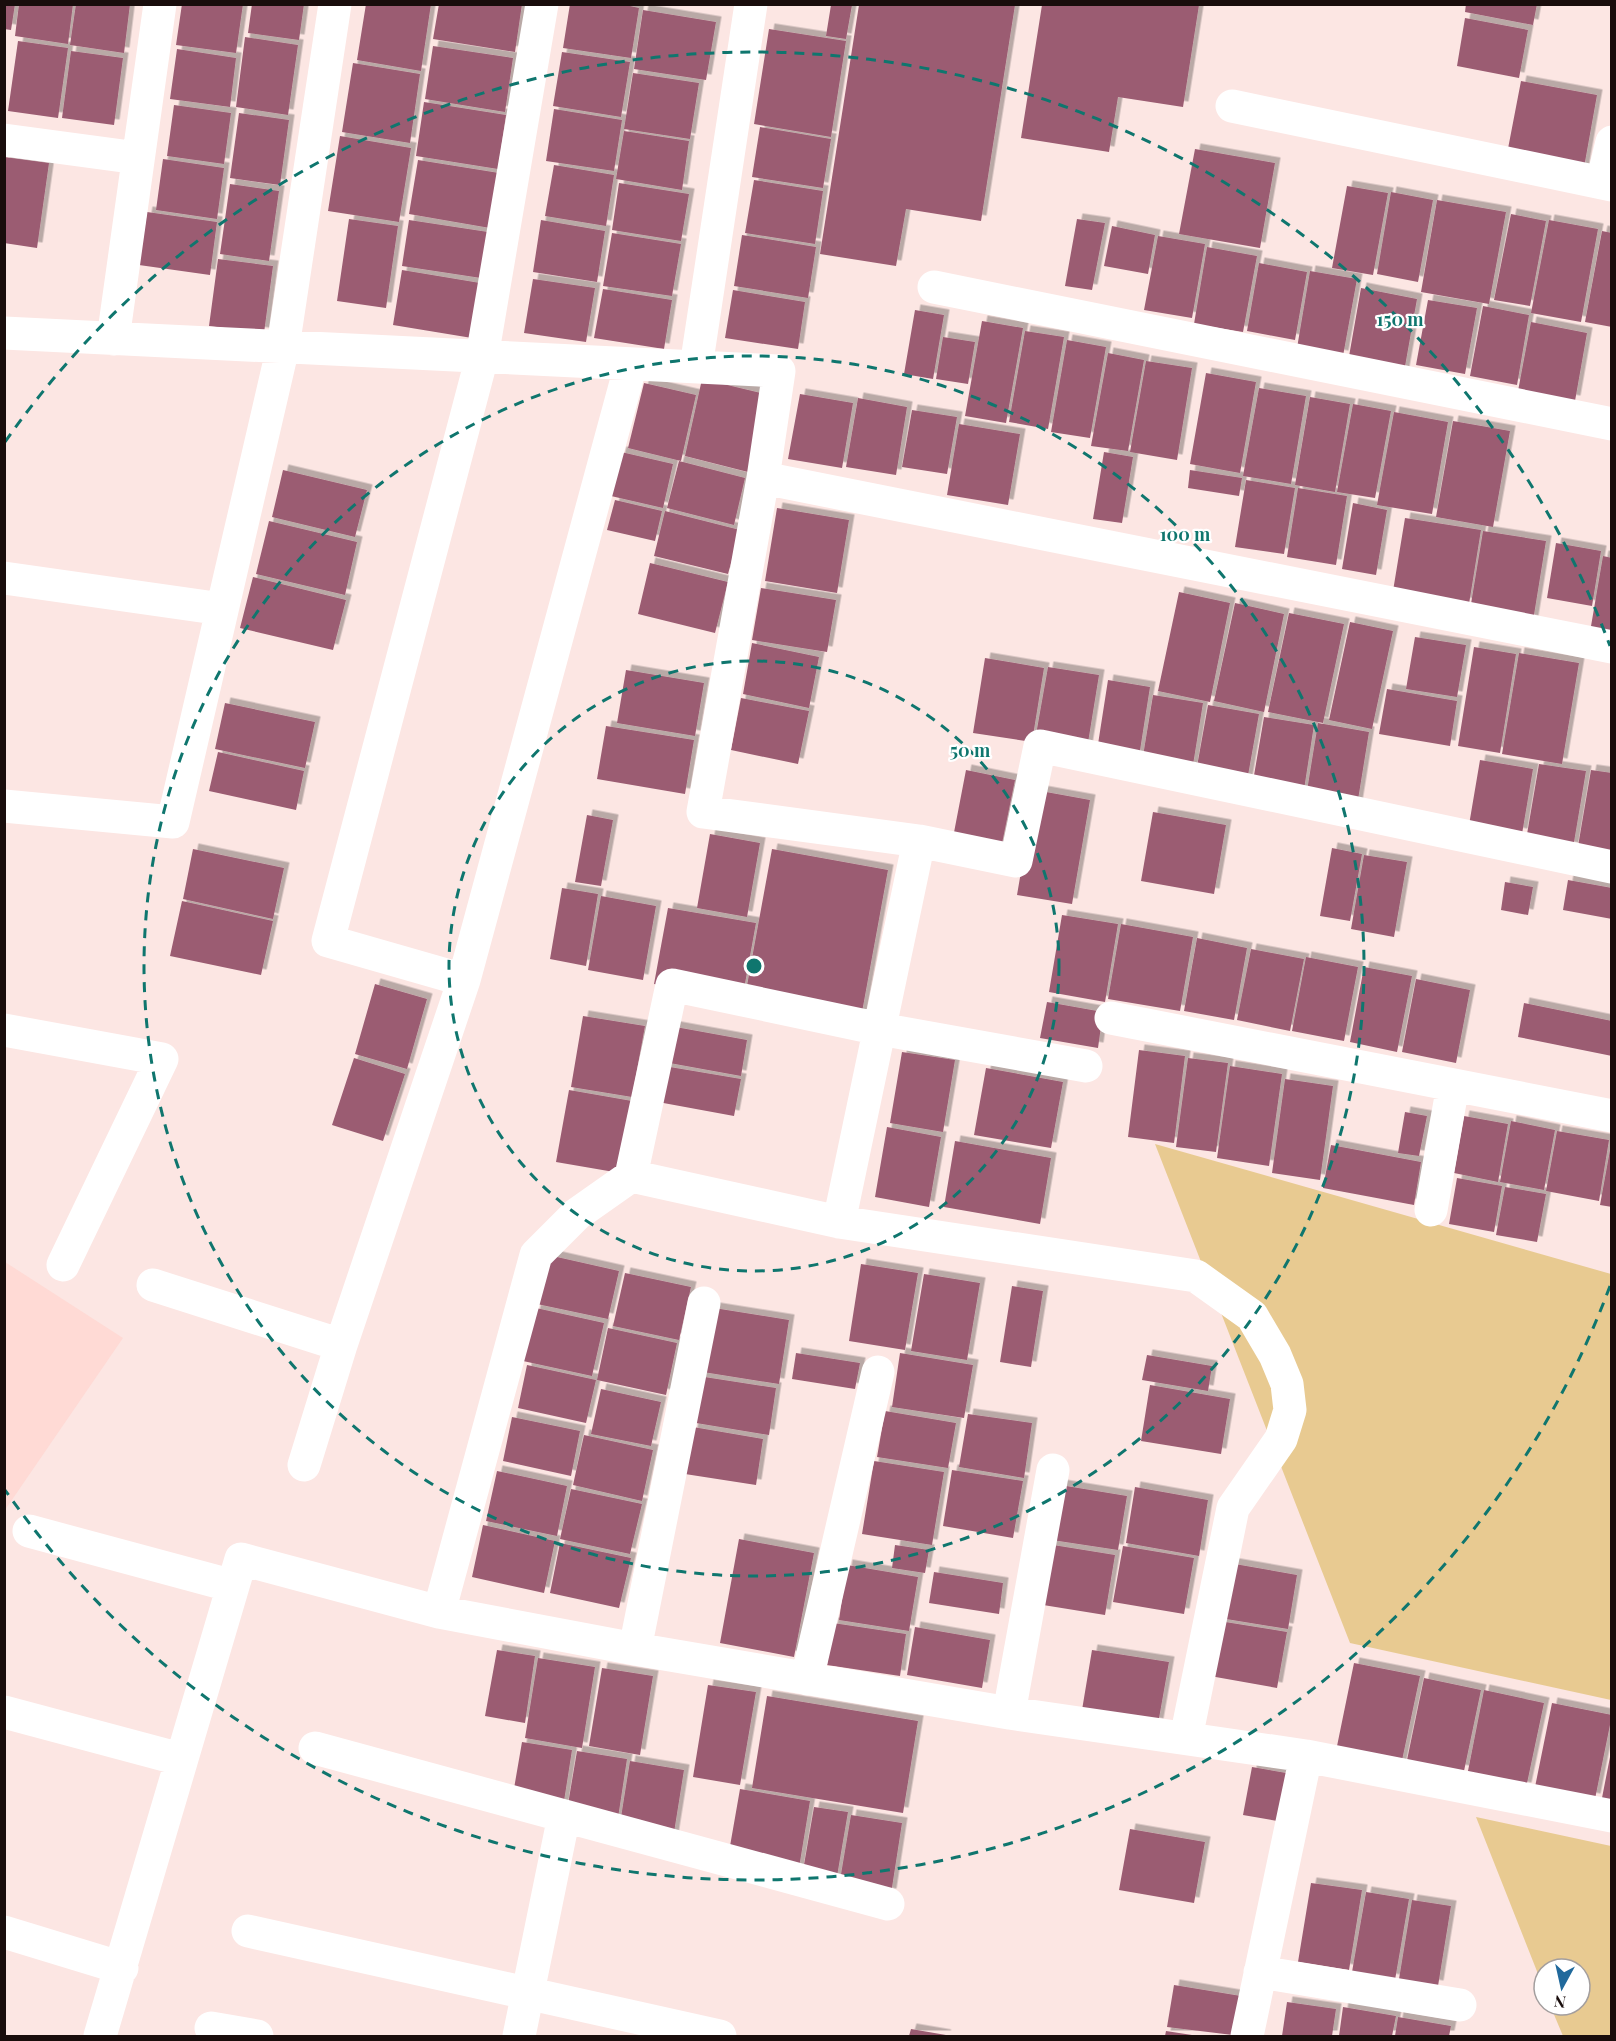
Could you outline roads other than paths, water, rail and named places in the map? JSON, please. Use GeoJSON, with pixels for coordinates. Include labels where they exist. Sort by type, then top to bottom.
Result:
{"type":"FeatureCollection","features":[{"type":"Feature","properties":{"kind":"street"},"geometry":{"type":"LineString","coordinates":[[113,339],[160,4]]}},
{"type":"Feature","properties":{"kind":"street"},"geometry":{"type":"LineString","coordinates":[[4,806],[172,822],[283,347],[335,4]]}},
{"type":"Feature","properties":{"kind":"street"},"geometry":{"type":"LineString","coordinates":[[464,980],[328,941],[482,357],[542,4]]}},
{"type":"Feature","properties":{"kind":"street"},"geometry":{"type":"LineString","coordinates":[[696,367],[751,4]]}},
{"type":"Feature","properties":{"kind":"street"},"geometry":{"type":"LineString","coordinates":[[1232,106],[1607,184],[1611,142]]}},
{"type":"Feature","properties":{"kind":"street"},"geometry":{"type":"LineString","coordinates":[[4,140],[138,158]]}},
{"type":"Feature","properties":{"kind":"street"},"geometry":{"type":"LineString","coordinates":[[934,287],[1611,424]]}},
{"type":"Feature","properties":{"kind":"street"},"geometry":{"type":"LineString","coordinates":[[4,333],[779,371],[763,478],[703,812],[919,841],[1016,861],[1040,746],[1611,867]]}},
{"type":"Feature","properties":{"kind":"street"},"geometry":{"type":"LineString","coordinates":[[304,1465],[341,1345],[464,980],[631,364]]}},
{"type":"Feature","properties":{"kind":"street"},"geometry":{"type":"LineString","coordinates":[[763,478],[1611,647]]}},
{"type":"Feature","properties":{"kind":"street"},"geometry":{"type":"LineString","coordinates":[[4,578],[222,609]]}},
{"type":"Feature","properties":{"kind":"street"},"geometry":{"type":"LineString","coordinates":[[839,1222],[919,841]]}},
{"type":"Feature","properties":{"kind":"street"},"geometry":{"type":"LineString","coordinates":[[439,1612],[536,1255],[577,1214],[632,1176],[672,985],[880,1029],[1086,1066]]}},
{"type":"Feature","properties":{"kind":"street"},"geometry":{"type":"LineString","coordinates":[[1111,1018],[1611,1116]]}},
{"type":"Feature","properties":{"kind":"street"},"geometry":{"type":"LineString","coordinates":[[8,1038],[162,1059],[63,1265]]}},
{"type":"Feature","properties":{"kind":"street"},"geometry":{"type":"LineString","coordinates":[[1431,1210],[1454,1086]]}},
{"type":"Feature","properties":{"kind":"street"},"geometry":{"type":"LineString","coordinates":[[632,1176],[839,1222],[1196,1276],[1252,1316],[1275,1354],[1287,1384],[1290,1410],[1281,1438],[1233,1508],[1186,1738]]}},
{"type":"Feature","properties":{"kind":"street"},"geometry":{"type":"LineString","coordinates":[[153,1285],[341,1345]]}},
{"type":"Feature","properties":{"kind":"street"},"geometry":{"type":"LineString","coordinates":[[635,1649],[704,1303]]}},
{"type":"Feature","properties":{"kind":"street"},"geometry":{"type":"LineString","coordinates":[[807,1679],[878,1372]]}},
{"type":"Feature","properties":{"kind":"street"},"geometry":{"type":"LineString","coordinates":[[1009,1713],[1053,1470]]}},
{"type":"Feature","properties":{"kind":"street"},"geometry":{"type":"LineString","coordinates":[[29,1531],[233,1586]]}},
{"type":"Feature","properties":{"kind":"street"},"geometry":{"type":"LineString","coordinates":[[100,2037],[241,1558],[439,1612],[635,1649],[1009,1713],[1306,1756],[1611,1815]]}},
{"type":"Feature","properties":{"kind":"street"},"geometry":{"type":"LineString","coordinates":[[4,1712],[180,1759]]}},
{"type":"Feature","properties":{"kind":"street"},"geometry":{"type":"LineString","coordinates":[[315,1748],[888,1904]]}},
{"type":"Feature","properties":{"kind":"street"},"geometry":{"type":"LineString","coordinates":[[1247,2037],[1306,1756]]}},
{"type":"Feature","properties":{"kind":"street"},"geometry":{"type":"LineString","coordinates":[[519,2037],[564,1816]]}},
{"type":"Feature","properties":{"kind":"street"},"geometry":{"type":"LineString","coordinates":[[248,1931],[720,2037]]}},
{"type":"Feature","properties":{"kind":"street"},"geometry":{"type":"LineString","coordinates":[[4,1932],[122,1968]]}},
{"type":"Feature","properties":{"kind":"street"},"geometry":{"type":"LineString","coordinates":[[1260,1971],[1460,2005]]}},
{"type":"Feature","properties":{"kind":"street"},"geometry":{"type":"LineString","coordinates":[[211,2028],[257,2037]]}}]}
